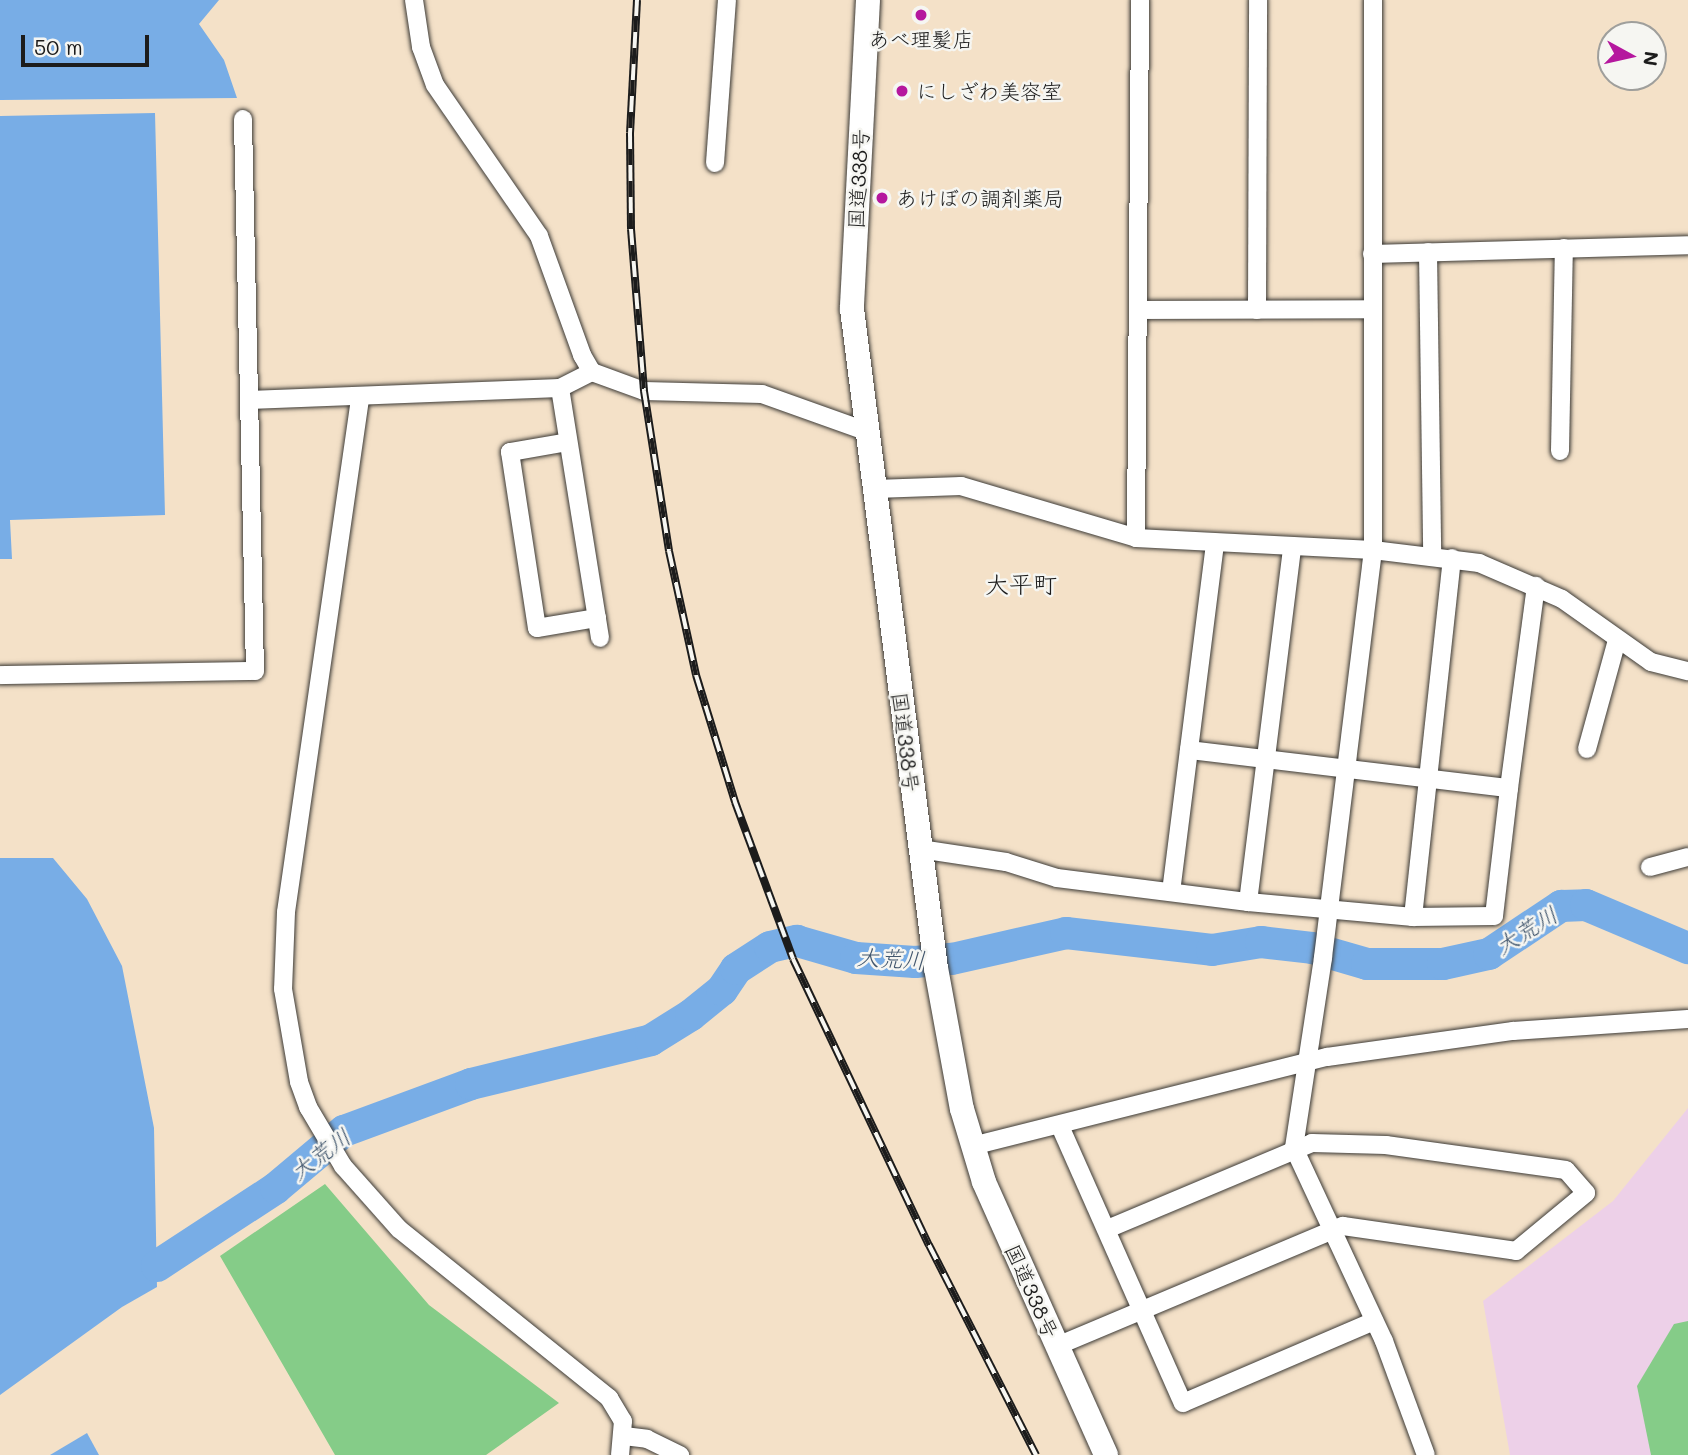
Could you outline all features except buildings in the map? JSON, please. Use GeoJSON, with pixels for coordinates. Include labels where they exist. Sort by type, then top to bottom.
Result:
{"type":"FeatureCollection","features":[{"type":"Feature","properties":{"kind":"highway","name":"国道338号"},"geometry":{"type":"LineString","coordinates":[[868,0],[852,309],[934,959],[972,1146],[1106,1455]]}},
{"type":"Feature","properties":{"kind":"street"},"geometry":{"type":"LineString","coordinates":[[414,0],[421,47],[435,85],[539,236],[582,355],[592,372],[644,391],[762,394],[866,431]]}},
{"type":"Feature","properties":{"kind":"street"},"geometry":{"type":"LineString","coordinates":[[715,163],[727,0]]}},
{"type":"Feature","properties":{"kind":"street"},"geometry":{"type":"LineString","coordinates":[[1136,538],[1141,310],[1140,0]]}},
{"type":"Feature","properties":{"kind":"street"},"geometry":{"type":"LineString","coordinates":[[1257,310],[1258,0]]}},
{"type":"Feature","properties":{"kind":"street"},"geometry":{"type":"LineString","coordinates":[[1373,0],[1373,550],[1323,958],[1294,1148],[1374,1321],[1426,1455]]}},
{"type":"Feature","properties":{"kind":"street"},"geometry":{"type":"LineString","coordinates":[[0,675],[256,671],[243,119]]}},
{"type":"Feature","properties":{"kind":"street"},"geometry":{"type":"LineString","coordinates":[[1373,254],[1688,245]]}},
{"type":"Feature","properties":{"kind":"street"},"geometry":{"type":"LineString","coordinates":[[1560,451],[1564,248]]}},
{"type":"Feature","properties":{"kind":"street"},"geometry":{"type":"LineString","coordinates":[[1429,252],[1432,555]]}},
{"type":"Feature","properties":{"kind":"street"},"geometry":{"type":"LineString","coordinates":[[1141,310],[1372,309]]}},
{"type":"Feature","properties":{"kind":"street"},"geometry":{"type":"LineString","coordinates":[[249,400],[360,398],[560,388],[592,372]]}},
{"type":"Feature","properties":{"kind":"street"},"geometry":{"type":"LineString","coordinates":[[560,388],[600,638]]}},
{"type":"Feature","properties":{"kind":"street"},"geometry":{"type":"LineString","coordinates":[[360,398],[286,912],[283,989],[290,1042],[309,1107],[343,1166],[399,1229],[609,1398],[623,1421],[624,1436],[620,1455]]}},
{"type":"Feature","properties":{"kind":"street"},"geometry":{"type":"LineString","coordinates":[[568,442],[510,452],[537,628],[597,618]]}},
{"type":"Feature","properties":{"kind":"street"},"geometry":{"type":"LineString","coordinates":[[875,489],[961,486],[1136,538],[1373,550],[1452,558],[1536,586],[1651,662],[1688,671]]}},
{"type":"Feature","properties":{"kind":"street"},"geometry":{"type":"LineString","coordinates":[[1171,892],[1215,543]]}},
{"type":"Feature","properties":{"kind":"street"},"geometry":{"type":"LineString","coordinates":[[1248,902],[1292,547]]}},
{"type":"Feature","properties":{"kind":"street"},"geometry":{"type":"LineString","coordinates":[[1413,917],[1452,558]]}},
{"type":"Feature","properties":{"kind":"street"},"geometry":{"type":"LineString","coordinates":[[920,849],[1006,862],[1058,878],[1248,902],[1413,917],[1494,916],[1536,586]]}},
{"type":"Feature","properties":{"kind":"street"},"geometry":{"type":"LineString","coordinates":[[1587,749],[1617,640]]}},
{"type":"Feature","properties":{"kind":"street"},"geometry":{"type":"LineString","coordinates":[[1189,750],[1509,788]]}},
{"type":"Feature","properties":{"kind":"street"},"geometry":{"type":"LineString","coordinates":[[1650,867],[1688,857]]}},
{"type":"Feature","properties":{"kind":"street"},"geometry":{"type":"LineString","coordinates":[[972,1146],[1060,1126],[1309,1061],[1513,1031],[1688,1019]]}},
{"type":"Feature","properties":{"kind":"street"},"geometry":{"type":"LineString","coordinates":[[1060,1126],[1145,1311],[1183,1403],[1374,1321]]}},
{"type":"Feature","properties":{"kind":"street"},"geometry":{"type":"LineString","coordinates":[[1057,1346],[1343,1226],[1516,1251],[1586,1193],[1566,1170],[1386,1145],[1344,1142],[1294,1148],[1107,1229]]}},
{"type":"Feature","properties":{"kind":"street"},"geometry":{"type":"LineString","coordinates":[[624,1436],[647,1439],[680,1455]]}},
{"type":"Feature","properties":{"kind":"shaded area"},"geometry":{"type":"Polygon","coordinates":[[[1688,1108],[1688,1455],[1510,1455],[1483,1301],[1613,1201],[1688,1108]]]}},
{"type":"Feature","properties":{"kind":"green space"},"geometry":{"type":"Polygon","coordinates":[[[325,1184],[429,1305],[559,1403],[486,1455],[335,1455],[220,1256],[325,1184]]]}},
{"type":"Feature","properties":{"kind":"green space"},"geometry":{"type":"Polygon","coordinates":[[[1688,1321],[1688,1455],[1651,1455],[1637,1386],[1674,1324],[1688,1321]]]}},
{"type":"Feature","properties":{"kind":"water"},"geometry":{"type":"Polygon","coordinates":[[[0,0],[219,0],[199,24],[224,60],[237,98],[0,100],[0,0]]]}},
{"type":"Feature","properties":{"kind":"water"},"geometry":{"type":"Polygon","coordinates":[[[155,113],[165,515],[10,520],[12,559],[0,559],[0,116],[155,113]]]}},
{"type":"Feature","properties":{"kind":"water"},"geometry":{"type":"Polygon","coordinates":[[[0,858],[53,858],[87,899],[122,966],[154,1128],[157,1287],[122,1307],[0,1395],[0,858]]]}},
{"type":"Feature","properties":{"kind":"water"},"geometry":{"type":"Polygon","coordinates":[[[87,1433],[99,1455],[50,1455],[87,1433]]]}},
{"type":"Feature","properties":{"kind":"waterway","name":"大荒川"},"geometry":{"type":"LineString","coordinates":[[157,1266],[276,1188],[344,1131],[471,1084],[651,1040],[691,1015],[722,990],[736,969],[770,947],[797,941],[856,958],[915,962],[952,959],[1066,933],[1212,950],[1261,942],[1312,948],[1367,964],[1443,964],[1489,954],[1561,906],[1586,905],[1688,948]]}},
{"type":"Feature","properties":{"kind":"railway"},"geometry":{"type":"LineString","coordinates":[[637,0],[630,133],[631,229],[644,391],[669,551],[696,675],[735,802],[793,959],[929,1245],[1036,1455]]}},
{"type":"Feature","properties":{"kind":"place","name":"あべ理髪店"},"geometry":{"type":"Point","coordinates":[921,15]}},
{"type":"Feature","properties":{"kind":"place","name":"にしざわ美容室"},"geometry":{"type":"Point","coordinates":[902,91]}},
{"type":"Feature","properties":{"kind":"place","name":"あけぼの調剤薬局"},"geometry":{"type":"Point","coordinates":[882,198]}},
{"type":"Feature","properties":{"kind":"district","name":"大平町"},"geometry":{"type":"Point","coordinates":[1021,584]}}]}
